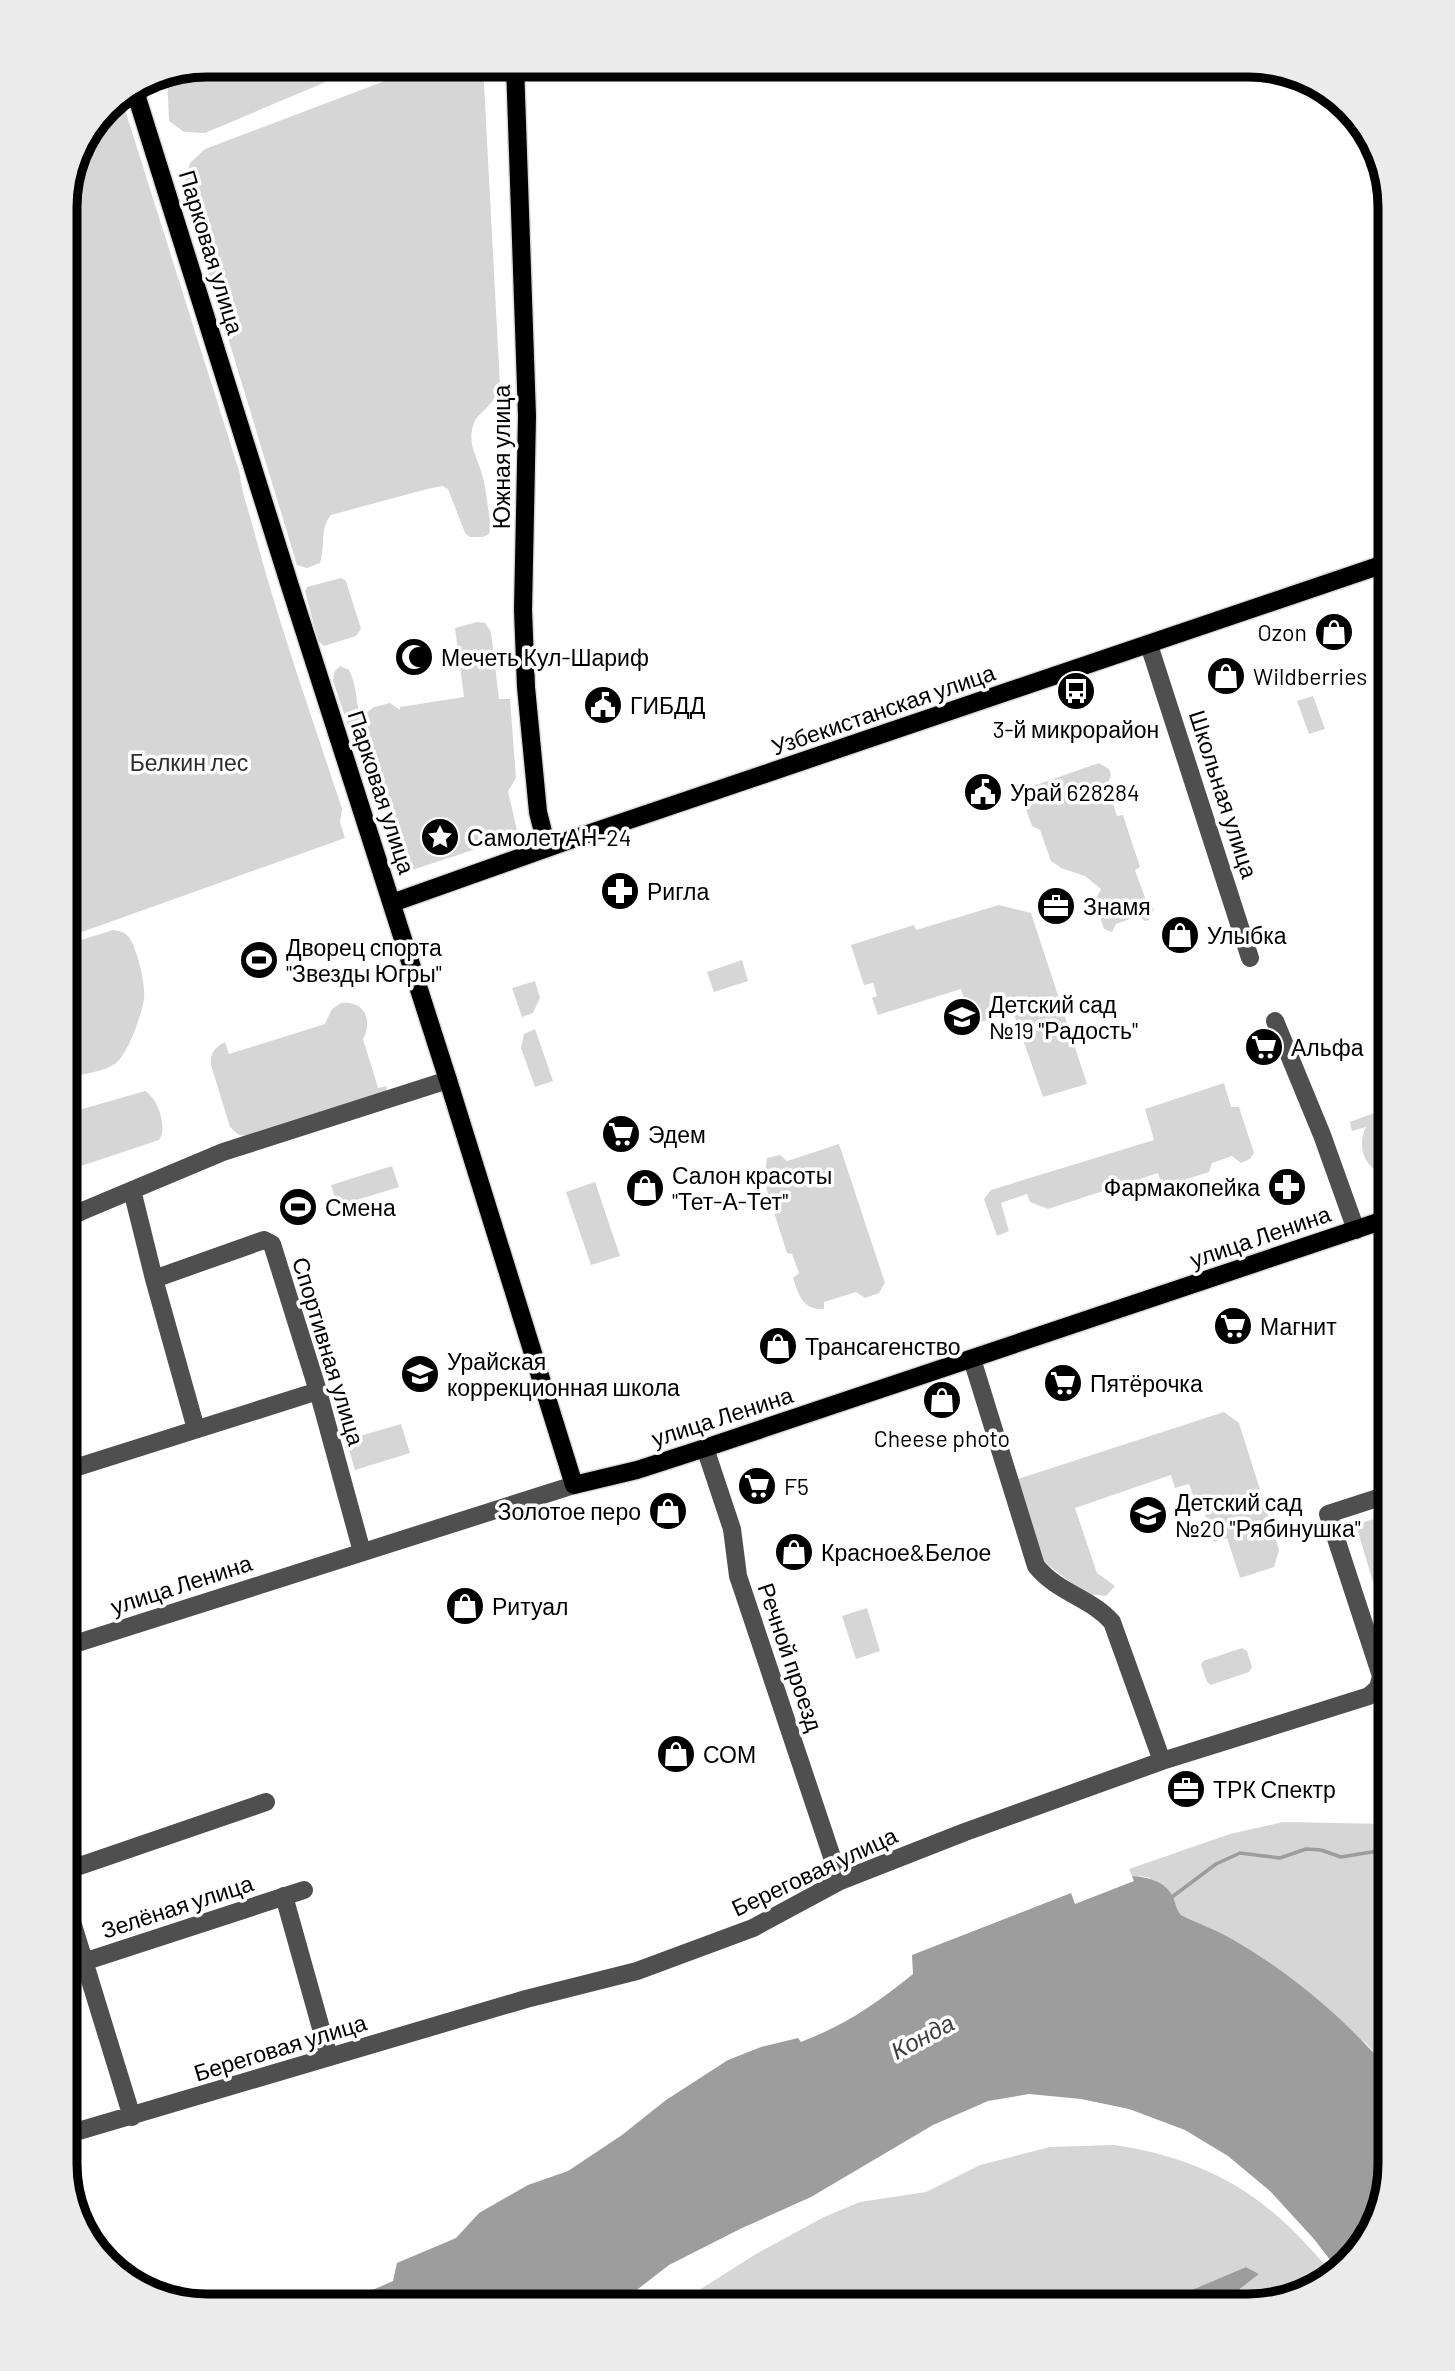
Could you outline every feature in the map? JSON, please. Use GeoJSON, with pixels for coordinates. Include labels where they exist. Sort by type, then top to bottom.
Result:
{"type":"FeatureCollection","features":[{"type":"Feature","properties":{"kind":"main road","name":"Южная улица"},"geometry":{"type":"LineString","coordinates":[[515,77],[527,416],[523,610],[538,812],[547,848]]}},
{"type":"Feature","properties":{"kind":"main road","name":"Парковая улица"},"geometry":{"type":"LineString","coordinates":[[141,95],[144,115]]}},
{"type":"Feature","properties":{"kind":"main road","name":"Парковая улица"},"geometry":{"type":"LineString","coordinates":[[137,97],[574,1485]]}},
{"type":"Feature","properties":{"kind":"main road","name":"Узбекистанская улица"},"geometry":{"type":"LineString","coordinates":[[392,903],[1378,566]]}},
{"type":"Feature","properties":{"kind":"main road","name":"улица Ленина"},"geometry":{"type":"LineString","coordinates":[[574,1485],[637,1470],[705,1448],[1378,1222]]}},
{"type":"Feature","properties":{"kind":"street","name":"Школьная улица"},"geometry":{"type":"LineString","coordinates":[[1149,645],[1250,958]]}},
{"type":"Feature","properties":{"kind":"street"},"geometry":{"type":"LineString","coordinates":[[1275,1021],[1322,1135],[1356,1230]]}},
{"type":"Feature","properties":{"kind":"street"},"geometry":{"type":"LineString","coordinates":[[77,1215],[233,1149],[448,1080]]}},
{"type":"Feature","properties":{"kind":"street"},"geometry":{"type":"LineString","coordinates":[[132,1190],[196,1429]]}},
{"type":"Feature","properties":{"kind":"street","name":"Спортивная улица"},"geometry":{"type":"LineString","coordinates":[[154,1279],[264,1240],[269,1241],[317,1391],[362,1552]]}},
{"type":"Feature","properties":{"kind":"street"},"geometry":{"type":"LineString","coordinates":[[972,1359],[1036,1566],[1053,1584],[1105,1614],[1112,1622],[1162,1761]]}},
{"type":"Feature","properties":{"kind":"street"},"geometry":{"type":"LineString","coordinates":[[77,1467],[317,1391]]}},
{"type":"Feature","properties":{"kind":"street","name":"Речной проезд"},"geometry":{"type":"LineString","coordinates":[[705,1448],[732,1529],[738,1576],[840,1881]]}},
{"type":"Feature","properties":{"kind":"street","name":"улица Ленина"},"geometry":{"type":"LineString","coordinates":[[77,1643],[574,1485]]}},
{"type":"Feature","properties":{"kind":"street","name":"Береговая улица"},"geometry":{"type":"LineString","coordinates":[[1378,1498],[1328,1514],[1378,1667]]}},
{"type":"Feature","properties":{"kind":"street","name":"Береговая улица"},"geometry":{"type":"LineString","coordinates":[[77,2133],[526,1999],[638,1971],[753,1928],[840,1881],[965,1832],[1162,1761],[1369,1696],[1378,1688]]}},
{"type":"Feature","properties":{"kind":"street"},"geometry":{"type":"LineString","coordinates":[[77,1867],[265,1802]]}},
{"type":"Feature","properties":{"kind":"street","name":"Зелёная улица"},"geometry":{"type":"LineString","coordinates":[[77,1964],[304,1890]]}},
{"type":"Feature","properties":{"kind":"street"},"geometry":{"type":"LineString","coordinates":[[284,1896],[329,2057]]}},
{"type":"Feature","properties":{"kind":"street"},"geometry":{"type":"LineString","coordinates":[[77,1937],[132,2117]]}},
{"type":"Feature","properties":{"kind":"green space"},"geometry":{"type":"Polygon","coordinates":[[[338,77],[205,133],[184,132],[169,121],[167,83],[182,79],[338,77]]]}},
{"type":"Feature","properties":{"kind":"green space"},"geometry":{"type":"Polygon","coordinates":[[[395,77],[484,77],[500,386],[494,399],[475,421],[471,440],[484,484],[491,527],[489,534],[470,537],[465,533],[448,489],[442,486],[331,515],[325,526],[320,563],[307,568],[297,565],[211,282],[185,181],[190,163],[205,149],[395,77]]]}},
{"type":"Feature","properties":{"kind":"green space","name":"Белкин лес"},"geometry":{"type":"Polygon","coordinates":[[[124,107],[240,474],[274,601],[342,809],[340,822],[345,838],[77,934],[77,199],[81,173],[94,142],[124,107]]]}},
{"type":"Feature","properties":{"kind":"green space"},"geometry":{"type":"Polygon","coordinates":[[[341,578],[346,581],[361,629],[356,636],[324,646],[318,641],[305,591],[307,587],[341,578]]]}},
{"type":"Feature","properties":{"kind":"green space"},"geometry":{"type":"Polygon","coordinates":[[[477,622],[485,623],[491,632],[499,699],[510,699],[516,778],[508,791],[518,835],[409,871],[392,805],[384,810],[374,802],[333,681],[334,672],[340,666],[349,670],[360,718],[374,707],[390,703],[400,710],[400,707],[464,697],[455,628],[477,622]]]}},
{"type":"Feature","properties":{"kind":"green space"},"geometry":{"type":"Polygon","coordinates":[[[1313,696],[1325,729],[1309,734],[1297,701],[1313,696]]]}},
{"type":"Feature","properties":{"kind":"green space"},"geometry":{"type":"Polygon","coordinates":[[[1099,763],[1109,769],[1111,775],[1107,786],[1117,816],[1123,815],[1140,867],[1135,870],[1147,903],[1152,905],[1154,910],[1149,920],[1145,921],[1138,916],[1116,924],[1112,932],[1104,929],[1095,901],[1101,889],[1085,876],[1061,868],[1051,861],[1040,830],[1032,826],[1023,801],[1030,787],[1099,763]]]}},
{"type":"Feature","properties":{"kind":"green space"},"geometry":{"type":"Polygon","coordinates":[[[999,905],[1031,913],[1087,1084],[1043,1097],[1013,1011],[972,1025],[961,989],[878,1015],[872,998],[877,996],[873,983],[864,985],[851,945],[914,925],[916,930],[999,905]]]}},
{"type":"Feature","properties":{"kind":"green space"},"geometry":{"type":"Polygon","coordinates":[[[113,930],[128,936],[138,957],[144,999],[130,1042],[121,1058],[111,1066],[77,1076],[77,941],[113,930]]]}},
{"type":"Feature","properties":{"kind":"green space"},"geometry":{"type":"Polygon","coordinates":[[[742,960],[748,981],[714,992],[707,972],[742,960]]]}},
{"type":"Feature","properties":{"kind":"green space"},"geometry":{"type":"Polygon","coordinates":[[[535,981],[540,998],[533,1013],[522,1017],[512,988],[535,981]]]}},
{"type":"Feature","properties":{"kind":"green space"},"geometry":{"type":"Polygon","coordinates":[[[341,1003],[356,1005],[365,1013],[367,1025],[363,1039],[378,1088],[387,1086],[386,1091],[248,1136],[239,1135],[230,1127],[211,1065],[214,1051],[225,1042],[229,1054],[325,1024],[332,1009],[341,1003]]]}},
{"type":"Feature","properties":{"kind":"green space"},"geometry":{"type":"Polygon","coordinates":[[[535,1029],[553,1081],[535,1087],[521,1048],[524,1034],[535,1029]]]}},
{"type":"Feature","properties":{"kind":"green space"},"geometry":{"type":"Polygon","coordinates":[[[1224,1083],[1231,1107],[1239,1107],[1254,1153],[1250,1159],[1241,1163],[1232,1156],[1212,1163],[1209,1172],[1168,1185],[1161,1182],[1158,1173],[1048,1209],[1030,1202],[1027,1194],[1001,1203],[1009,1231],[997,1236],[984,1199],[991,1190],[1154,1140],[1145,1109],[1224,1083]]]}},
{"type":"Feature","properties":{"kind":"green space"},"geometry":{"type":"Polygon","coordinates":[[[145,1091],[158,1107],[162,1135],[159,1140],[77,1167],[77,1111],[145,1091]]]}},
{"type":"Feature","properties":{"kind":"green space"},"geometry":{"type":"Polygon","coordinates":[[[1378,1112],[1378,1171],[1369,1163],[1363,1150],[1366,1127],[1352,1131],[1350,1122],[1378,1112]]]}},
{"type":"Feature","properties":{"kind":"green space"},"geometry":{"type":"Polygon","coordinates":[[[839,1144],[885,1283],[879,1293],[865,1298],[856,1292],[824,1302],[824,1309],[817,1309],[806,1304],[793,1278],[799,1273],[792,1254],[787,1253],[764,1181],[767,1158],[780,1155],[787,1161],[839,1144]]]}},
{"type":"Feature","properties":{"kind":"green space"},"geometry":{"type":"Polygon","coordinates":[[[392,1166],[399,1187],[337,1206],[331,1185],[392,1166]]]}},
{"type":"Feature","properties":{"kind":"green space"},"geometry":{"type":"Polygon","coordinates":[[[595,1182],[620,1256],[591,1265],[566,1192],[595,1182]]]}},
{"type":"Feature","properties":{"kind":"green space"},"geometry":{"type":"Polygon","coordinates":[[[1224,1412],[1239,1423],[1279,1550],[1274,1567],[1240,1578],[1227,1538],[1214,1542],[1199,1496],[1194,1498],[1189,1484],[1175,1488],[1171,1475],[1075,1508],[1097,1573],[1115,1586],[1106,1596],[1086,1594],[1044,1562],[1018,1479],[1224,1412]]]}},
{"type":"Feature","properties":{"kind":"green space"},"geometry":{"type":"Polygon","coordinates":[[[401,1424],[410,1453],[355,1470],[346,1440],[401,1424]]]}},
{"type":"Feature","properties":{"kind":"green space"},"geometry":{"type":"Polygon","coordinates":[[[1378,1517],[1378,1599],[1356,1525],[1378,1517]]]}},
{"type":"Feature","properties":{"kind":"green space"},"geometry":{"type":"Polygon","coordinates":[[[867,1608],[880,1651],[856,1659],[842,1616],[867,1608]]]}},
{"type":"Feature","properties":{"kind":"green space"},"geometry":{"type":"Polygon","coordinates":[[[1242,1648],[1247,1651],[1252,1667],[1249,1672],[1211,1685],[1207,1682],[1201,1665],[1203,1661],[1242,1648]]]}},
{"type":"Feature","properties":{"kind":"green space"},"geometry":{"type":"Polygon","coordinates":[[[1283,1822],[1378,1824],[1378,2057],[1366,2043],[1229,1938],[1181,1915],[1176,1909],[1173,1896],[1148,1877],[1132,1876],[1129,1869],[1230,1834],[1283,1822]]]}},
{"type":"Feature","properties":{"kind":"green space"},"geometry":{"type":"Polygon","coordinates":[[[1114,2145],[1183,2161],[1205,2170],[1266,2206],[1327,2267],[1290,2287],[1256,2294],[1233,2294],[1259,2274],[1246,2267],[1182,2294],[693,2294],[756,2254],[824,2217],[860,2202],[926,2192],[980,2165],[1050,2147],[1114,2145]]]}},
{"type":"Feature","properties":{"kind":"water","name":"Конда"},"geometry":{"type":"Polygon","coordinates":[[[1132,1876],[1160,1883],[1169,1890],[1181,1915],[1230,1938],[1295,1981],[1335,2015],[1378,2058],[1378,2164],[1374,2198],[1356,2236],[1332,2263],[1270,2191],[1228,2156],[1185,2130],[1129,2109],[1081,2099],[1029,2094],[988,2101],[933,2125],[811,2197],[669,2265],[632,2294],[363,2294],[393,2281],[397,2263],[456,2238],[479,2213],[528,2185],[568,2171],[622,2135],[666,2100],[728,2060],[761,2047],[798,2038],[801,2042],[860,2013],[913,1974],[912,1955],[1071,1893],[1075,1904],[1134,1881],[1132,1876]]]}},
{"type":"Feature","properties":{"kind":"water"},"geometry":{"type":"Polygon","coordinates":[[[1246,2267],[1259,2274],[1233,2294],[1182,2294],[1246,2267]]]}},
{"type":"Feature","properties":{"kind":"waterway"},"geometry":{"type":"LineString","coordinates":[[1172,1897],[1216,1864],[1240,1853],[1280,1858],[1306,1849],[1321,1850],[1341,1857],[1378,1851]]}},
{"type":"Feature","properties":{"kind":"place","name":"Ozon"},"geometry":{"type":"Point","coordinates":[1334,632]}},
{"type":"Feature","properties":{"kind":"place","name":"Мечеть Кул-Шариф"},"geometry":{"type":"Point","coordinates":[414,657]}},
{"type":"Feature","properties":{"kind":"place","name":"Wildberries"},"geometry":{"type":"Point","coordinates":[1226,676]}},
{"type":"Feature","properties":{"kind":"place","name":"3-й микрорайон"},"geometry":{"type":"Point","coordinates":[1076,691]}},
{"type":"Feature","properties":{"kind":"place","name":"ГИБДД"},"geometry":{"type":"Point","coordinates":[603,705]}},
{"type":"Feature","properties":{"kind":"place","name":"Урай 628284"},"geometry":{"type":"Point","coordinates":[983,792]}},
{"type":"Feature","properties":{"kind":"place","name":"Самолет АН-24"},"geometry":{"type":"Point","coordinates":[440,837]}},
{"type":"Feature","properties":{"kind":"place","name":"Ригла"},"geometry":{"type":"Point","coordinates":[620,891]}},
{"type":"Feature","properties":{"kind":"place","name":"Знамя"},"geometry":{"type":"Point","coordinates":[1056,906]}},
{"type":"Feature","properties":{"kind":"place","name":"Улыбка"},"geometry":{"type":"Point","coordinates":[1180,935]}},
{"type":"Feature","properties":{"kind":"place","name":"Дворец спорта \"Звезды Югры\""},"geometry":{"type":"Point","coordinates":[259,960]}},
{"type":"Feature","properties":{"kind":"place","name":"Детский сад №19 \"Радость\""},"geometry":{"type":"Point","coordinates":[962,1017]}},
{"type":"Feature","properties":{"kind":"place","name":"Альфа"},"geometry":{"type":"Point","coordinates":[1264,1047]}},
{"type":"Feature","properties":{"kind":"place","name":"Эдем"},"geometry":{"type":"Point","coordinates":[621,1134]}},
{"type":"Feature","properties":{"kind":"place","name":"Фармакопейка"},"geometry":{"type":"Point","coordinates":[1287,1187]}},
{"type":"Feature","properties":{"kind":"place","name":"Салон красоты \"Тет-А-Тет\""},"geometry":{"type":"Point","coordinates":[645,1188]}},
{"type":"Feature","properties":{"kind":"place","name":"Смена"},"geometry":{"type":"Point","coordinates":[298,1207]}},
{"type":"Feature","properties":{"kind":"place","name":"Магнит"},"geometry":{"type":"Point","coordinates":[1233,1326]}},
{"type":"Feature","properties":{"kind":"place","name":"Трансагенство"},"geometry":{"type":"Point","coordinates":[778,1346]}},
{"type":"Feature","properties":{"kind":"place","name":"Урайская коррекционная школа"},"geometry":{"type":"Point","coordinates":[420,1374]}},
{"type":"Feature","properties":{"kind":"place","name":"Пятёрочка"},"geometry":{"type":"Point","coordinates":[1063,1383]}},
{"type":"Feature","properties":{"kind":"place","name":"Cheese photo"},"geometry":{"type":"Point","coordinates":[942,1400]}},
{"type":"Feature","properties":{"kind":"place","name":"F5"},"geometry":{"type":"Point","coordinates":[757,1486]}},
{"type":"Feature","properties":{"kind":"place","name":"Золотое перо"},"geometry":{"type":"Point","coordinates":[668,1511]}},
{"type":"Feature","properties":{"kind":"place","name":"Детский сад №20 \"Рябинушка\""},"geometry":{"type":"Point","coordinates":[1148,1515]}},
{"type":"Feature","properties":{"kind":"place","name":"Красное&Белое"},"geometry":{"type":"Point","coordinates":[794,1552]}},
{"type":"Feature","properties":{"kind":"place","name":"Ритуал"},"geometry":{"type":"Point","coordinates":[465,1606]}},
{"type":"Feature","properties":{"kind":"place","name":"СОМ"},"geometry":{"type":"Point","coordinates":[676,1754]}},
{"type":"Feature","properties":{"kind":"place","name":"ТРК Спектр"},"geometry":{"type":"Point","coordinates":[1186,1789]}}]}
